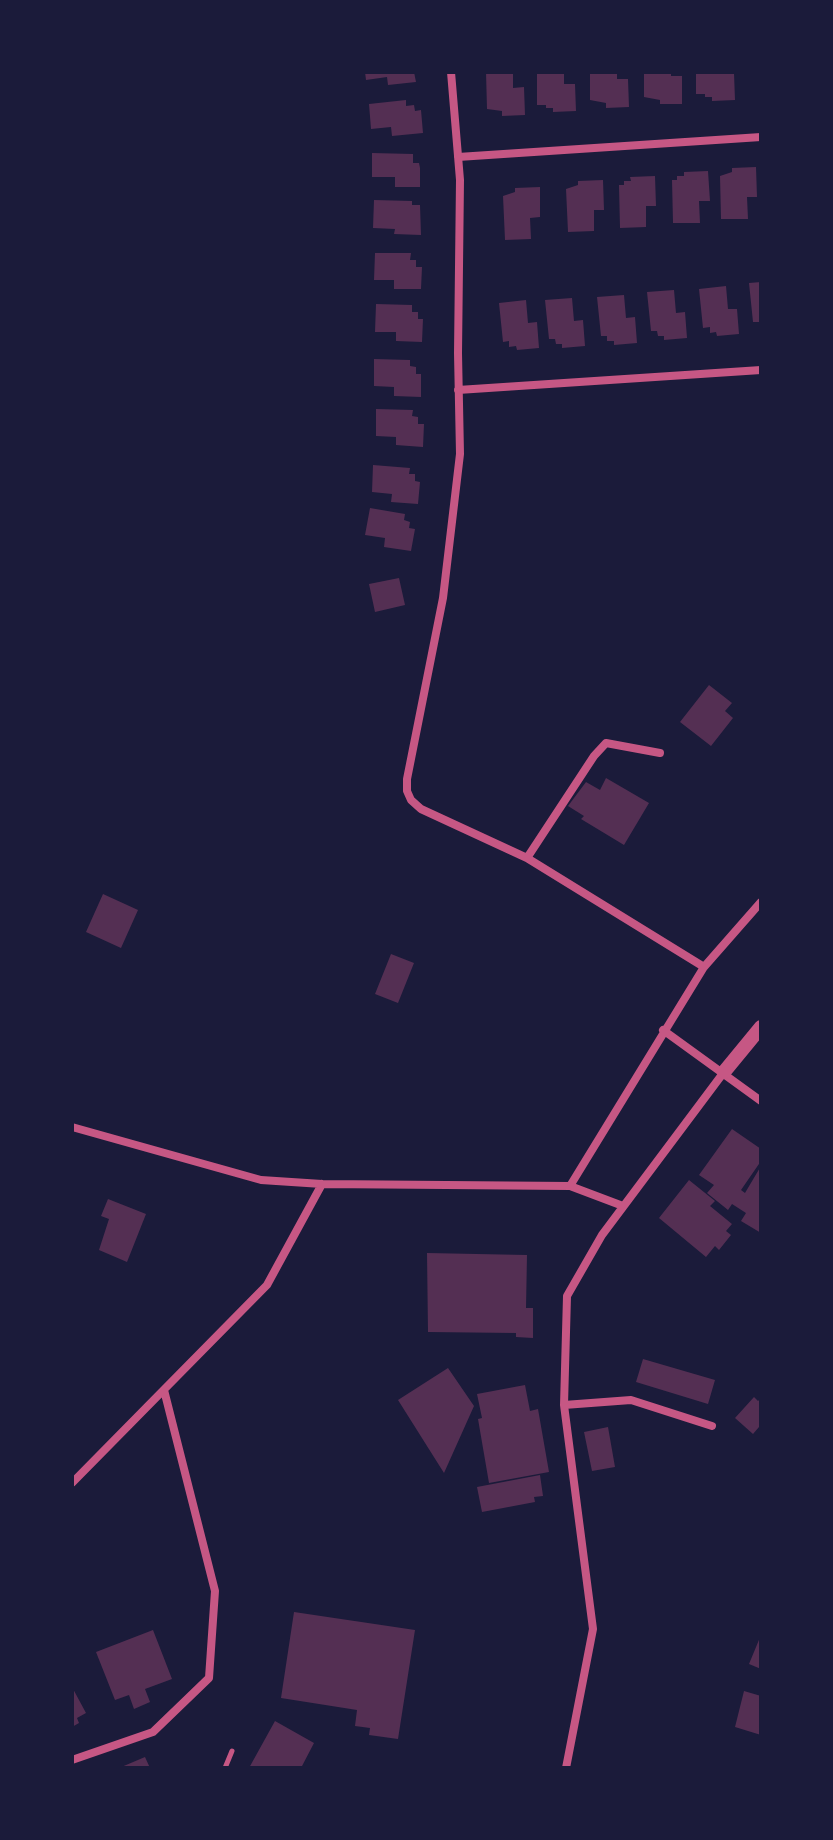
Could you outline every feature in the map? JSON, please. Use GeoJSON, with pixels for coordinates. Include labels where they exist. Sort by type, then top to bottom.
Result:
{"type":"FeatureCollection","features":[{"type":"Feature","properties":{"kind":"street"},"geometry":{"type":"LineString","coordinates":[[451,72],[458,157],[460,454],[436,634],[407,791],[421,809],[527,858],[704,967]]}},
{"type":"Feature","properties":{"kind":"street"},"geometry":{"type":"LineString","coordinates":[[458,157],[761,137]]}},
{"type":"Feature","properties":{"kind":"street"},"geometry":{"type":"LineString","coordinates":[[458,390],[761,370]]}},
{"type":"Feature","properties":{"kind":"street"},"geometry":{"type":"LineString","coordinates":[[527,858],[594,756],[606,743],[660,753]]}},
{"type":"Feature","properties":{"kind":"street"},"geometry":{"type":"LineString","coordinates":[[570,1186],[704,967],[761,902]]}},
{"type":"Feature","properties":{"kind":"street"},"geometry":{"type":"LineString","coordinates":[[566,1768],[593,1629],[564,1405],[567,1296],[602,1235],[761,1027]]}},
{"type":"Feature","properties":{"kind":"street"},"geometry":{"type":"LineString","coordinates":[[663,1030],[761,1101]]}},
{"type":"Feature","properties":{"kind":"street"},"geometry":{"type":"LineString","coordinates":[[72,1127],[261,1180],[322,1184],[570,1186],[623,1206]]}},
{"type":"Feature","properties":{"kind":"street"},"geometry":{"type":"LineString","coordinates":[[72,1483],[267,1285],[322,1184]]}},
{"type":"Feature","properties":{"kind":"street"},"geometry":{"type":"LineString","coordinates":[[72,1760],[153,1732],[209,1678],[215,1591],[164,1390]]}},
{"type":"Feature","properties":{"kind":"street"},"geometry":{"type":"LineString","coordinates":[[564,1405],[631,1400],[712,1426]]}},
{"type":"Feature","properties":{"kind":"lane"},"geometry":{"type":"LineString","coordinates":[[225,1768],[232,1751]]}},
{"type":"Feature","properties":{"kind":"building"},"geometry":{"type":"Polygon","coordinates":[[[365,72],[414,72],[416,82],[388,85],[387,77],[366,80],[365,72]]]}},
{"type":"Feature","properties":{"kind":"building"},"geometry":{"type":"Polygon","coordinates":[[[486,72],[513,72],[513,88],[524,87],[525,115],[502,116],[502,111],[487,109],[486,72]]]}},
{"type":"Feature","properties":{"kind":"building"},"geometry":{"type":"Polygon","coordinates":[[[537,72],[564,72],[564,84],[575,84],[576,111],[553,112],[553,108],[537,105],[537,72]]]}},
{"type":"Feature","properties":{"kind":"building"},"geometry":{"type":"Polygon","coordinates":[[[590,72],[617,72],[617,79],[628,79],[629,107],[606,108],[606,103],[590,100],[590,72]]]}},
{"type":"Feature","properties":{"kind":"building"},"geometry":{"type":"Polygon","coordinates":[[[644,72],[671,72],[671,76],[682,76],[682,104],[660,104],[660,100],[644,97],[644,72]]]}},
{"type":"Feature","properties":{"kind":"building"},"geometry":{"type":"Polygon","coordinates":[[[696,72],[734,73],[735,100],[712,101],[712,97],[696,94],[696,72]]]}},
{"type":"Feature","properties":{"kind":"building"},"geometry":{"type":"Polygon","coordinates":[[[406,100],[406,106],[414,105],[415,111],[421,110],[423,133],[392,136],[391,127],[371,129],[369,104],[406,100]]]}},
{"type":"Feature","properties":{"kind":"building"},"geometry":{"type":"Polygon","coordinates":[[[372,153],[413,154],[413,163],[419,163],[420,187],[395,187],[395,177],[372,177],[372,153]]]}},
{"type":"Feature","properties":{"kind":"building"},"geometry":{"type":"Polygon","coordinates":[[[756,167],[757,197],[747,197],[748,219],[721,219],[720,176],[732,172],[732,168],[756,167]]]}},
{"type":"Feature","properties":{"kind":"building"},"geometry":{"type":"Polygon","coordinates":[[[708,171],[710,201],[699,201],[700,223],[673,223],[672,180],[684,176],[684,172],[708,171]]]}},
{"type":"Feature","properties":{"kind":"building"},"geometry":{"type":"Polygon","coordinates":[[[655,176],[656,206],[646,206],[646,227],[620,228],[619,185],[631,181],[630,177],[655,176]]]}},
{"type":"Feature","properties":{"kind":"building"},"geometry":{"type":"Polygon","coordinates":[[[603,180],[604,210],[594,210],[594,231],[568,232],[566,189],[578,185],[578,181],[603,180]]]}},
{"type":"Feature","properties":{"kind":"building"},"geometry":{"type":"Polygon","coordinates":[[[540,187],[540,217],[530,218],[531,239],[505,240],[503,196],[515,192],[515,188],[540,187]]]}},
{"type":"Feature","properties":{"kind":"building"},"geometry":{"type":"Polygon","coordinates":[[[374,200],[412,201],[412,205],[420,205],[421,235],[394,234],[395,229],[373,228],[374,200]]]}},
{"type":"Feature","properties":{"kind":"building"},"geometry":{"type":"Polygon","coordinates":[[[375,253],[411,253],[410,260],[416,260],[416,267],[422,267],[421,289],[394,289],[394,280],[374,280],[375,253]]]}},
{"type":"Feature","properties":{"kind":"building"},"geometry":{"type":"Polygon","coordinates":[[[761,282],[761,322],[753,322],[749,283],[761,282]]]}},
{"type":"Feature","properties":{"kind":"building"},"geometry":{"type":"Polygon","coordinates":[[[726,286],[728,309],[737,309],[739,334],[717,336],[716,332],[710,333],[710,327],[703,328],[699,289],[726,286]]]}},
{"type":"Feature","properties":{"kind":"building"},"geometry":{"type":"Polygon","coordinates":[[[674,290],[676,313],[685,312],[687,338],[664,340],[664,336],[658,336],[657,331],[651,331],[647,292],[674,290]]]}},
{"type":"Feature","properties":{"kind":"building"},"geometry":{"type":"Polygon","coordinates":[[[624,295],[626,318],[635,317],[637,343],[614,345],[614,341],[607,341],[607,336],[601,336],[597,297],[624,295]]]}},
{"type":"Feature","properties":{"kind":"building"},"geometry":{"type":"Polygon","coordinates":[[[572,298],[574,321],[583,320],[585,346],[562,348],[562,344],[556,344],[555,339],[549,339],[545,300],[572,298]]]}},
{"type":"Feature","properties":{"kind":"building"},"geometry":{"type":"Polygon","coordinates":[[[526,300],[528,323],[537,322],[539,348],[517,350],[516,346],[509,347],[509,341],[503,342],[499,303],[526,300]]]}},
{"type":"Feature","properties":{"kind":"building"},"geometry":{"type":"Polygon","coordinates":[[[376,304],[412,305],[412,312],[418,312],[418,319],[423,319],[422,342],[396,341],[396,332],[375,332],[376,304]]]}},
{"type":"Feature","properties":{"kind":"building"},"geometry":{"type":"Polygon","coordinates":[[[374,359],[410,360],[410,366],[416,367],[416,374],[421,374],[421,397],[394,396],[394,387],[374,386],[374,359]]]}},
{"type":"Feature","properties":{"kind":"building"},"geometry":{"type":"Polygon","coordinates":[[[376,409],[413,410],[412,416],[418,417],[418,424],[424,424],[423,447],[396,445],[396,437],[376,436],[376,409]]]}},
{"type":"Feature","properties":{"kind":"building"},"geometry":{"type":"Polygon","coordinates":[[[373,465],[410,468],[409,474],[415,474],[415,481],[420,482],[418,504],[391,502],[392,494],[372,492],[373,465]]]}},
{"type":"Feature","properties":{"kind":"building"},"geometry":{"type":"Polygon","coordinates":[[[370,508],[405,514],[404,520],[410,522],[409,528],[415,529],[411,551],[384,547],[385,538],[365,535],[370,508]]]}},
{"type":"Feature","properties":{"kind":"building"},"geometry":{"type":"Polygon","coordinates":[[[399,578],[405,605],[375,612],[369,584],[399,578]]]}},
{"type":"Feature","properties":{"kind":"building"},"geometry":{"type":"Polygon","coordinates":[[[709,685],[732,703],[725,711],[733,718],[711,746],[680,722],[709,685]]]}},
{"type":"Feature","properties":{"kind":"building"},"geometry":{"type":"Polygon","coordinates":[[[606,778],[649,803],[624,845],[581,819],[584,816],[568,806],[586,782],[600,790],[606,778]]]}},
{"type":"Feature","properties":{"kind":"building"},"geometry":{"type":"Polygon","coordinates":[[[103,894],[138,910],[121,948],[86,932],[103,894]]]}},
{"type":"Feature","properties":{"kind":"building"},"geometry":{"type":"Polygon","coordinates":[[[391,954],[414,963],[398,1003],[375,994],[391,954]]]}},
{"type":"Feature","properties":{"kind":"building"},"geometry":{"type":"Polygon","coordinates":[[[732,1129],[761,1149],[761,1161],[741,1190],[745,1193],[761,1166],[761,1233],[741,1221],[746,1213],[732,1204],[728,1210],[707,1193],[714,1185],[699,1175],[732,1129]]]}},
{"type":"Feature","properties":{"kind":"building"},"geometry":{"type":"Polygon","coordinates":[[[689,1180],[715,1201],[710,1206],[732,1224],[726,1231],[731,1235],[719,1250],[715,1246],[706,1257],[659,1218],[689,1180]]]}},
{"type":"Feature","properties":{"kind":"building"},"geometry":{"type":"Polygon","coordinates":[[[108,1199],[146,1214],[127,1262],[99,1250],[109,1219],[101,1216],[108,1199]]]}},
{"type":"Feature","properties":{"kind":"building"},"geometry":{"type":"Polygon","coordinates":[[[427,1253],[527,1255],[526,1308],[533,1308],[533,1338],[516,1337],[516,1333],[428,1332],[427,1253]]]}},
{"type":"Feature","properties":{"kind":"building"},"geometry":{"type":"Polygon","coordinates":[[[643,1359],[715,1380],[708,1404],[636,1382],[643,1359]]]}},
{"type":"Feature","properties":{"kind":"building"},"geometry":{"type":"Polygon","coordinates":[[[448,1368],[474,1406],[444,1473],[398,1400],[448,1368]]]}},
{"type":"Feature","properties":{"kind":"building"},"geometry":{"type":"Polygon","coordinates":[[[525,1385],[530,1411],[538,1409],[549,1472],[489,1483],[477,1394],[525,1385]]]}},
{"type":"Feature","properties":{"kind":"building"},"geometry":{"type":"Polygon","coordinates":[[[754,1397],[758,1401],[761,1398],[761,1429],[759,1427],[753,1434],[735,1418],[754,1397]]]}},
{"type":"Feature","properties":{"kind":"building"},"geometry":{"type":"Polygon","coordinates":[[[608,1427],[615,1467],[592,1471],[584,1432],[608,1427]]]}},
{"type":"Feature","properties":{"kind":"building"},"geometry":{"type":"Polygon","coordinates":[[[540,1475],[543,1496],[534,1497],[535,1502],[482,1512],[477,1487],[540,1475]]]}},
{"type":"Feature","properties":{"kind":"building"},"geometry":{"type":"Polygon","coordinates":[[[294,1612],[415,1630],[398,1739],[369,1735],[370,1728],[355,1726],[357,1710],[281,1698],[294,1612]]]}},
{"type":"Feature","properties":{"kind":"building"},"geometry":{"type":"Polygon","coordinates":[[[153,1630],[172,1679],[145,1689],[150,1702],[134,1709],[129,1695],[115,1700],[96,1652],[153,1630]]]}},
{"type":"Feature","properties":{"kind":"building"},"geometry":{"type":"Polygon","coordinates":[[[761,1635],[761,1669],[749,1664],[761,1635]]]}},
{"type":"Feature","properties":{"kind":"building"},"geometry":{"type":"Polygon","coordinates":[[[72,1687],[86,1713],[77,1718],[79,1723],[72,1727],[72,1687]]]}},
{"type":"Feature","properties":{"kind":"building"},"geometry":{"type":"Polygon","coordinates":[[[744,1691],[761,1696],[761,1735],[735,1727],[744,1691]]]}},
{"type":"Feature","properties":{"kind":"building"},"geometry":{"type":"Polygon","coordinates":[[[275,1721],[314,1743],[301,1768],[249,1768],[275,1721]]]}},
{"type":"Feature","properties":{"kind":"building"},"geometry":{"type":"Polygon","coordinates":[[[145,1757],[150,1768],[119,1768],[145,1757]]]}}]}
